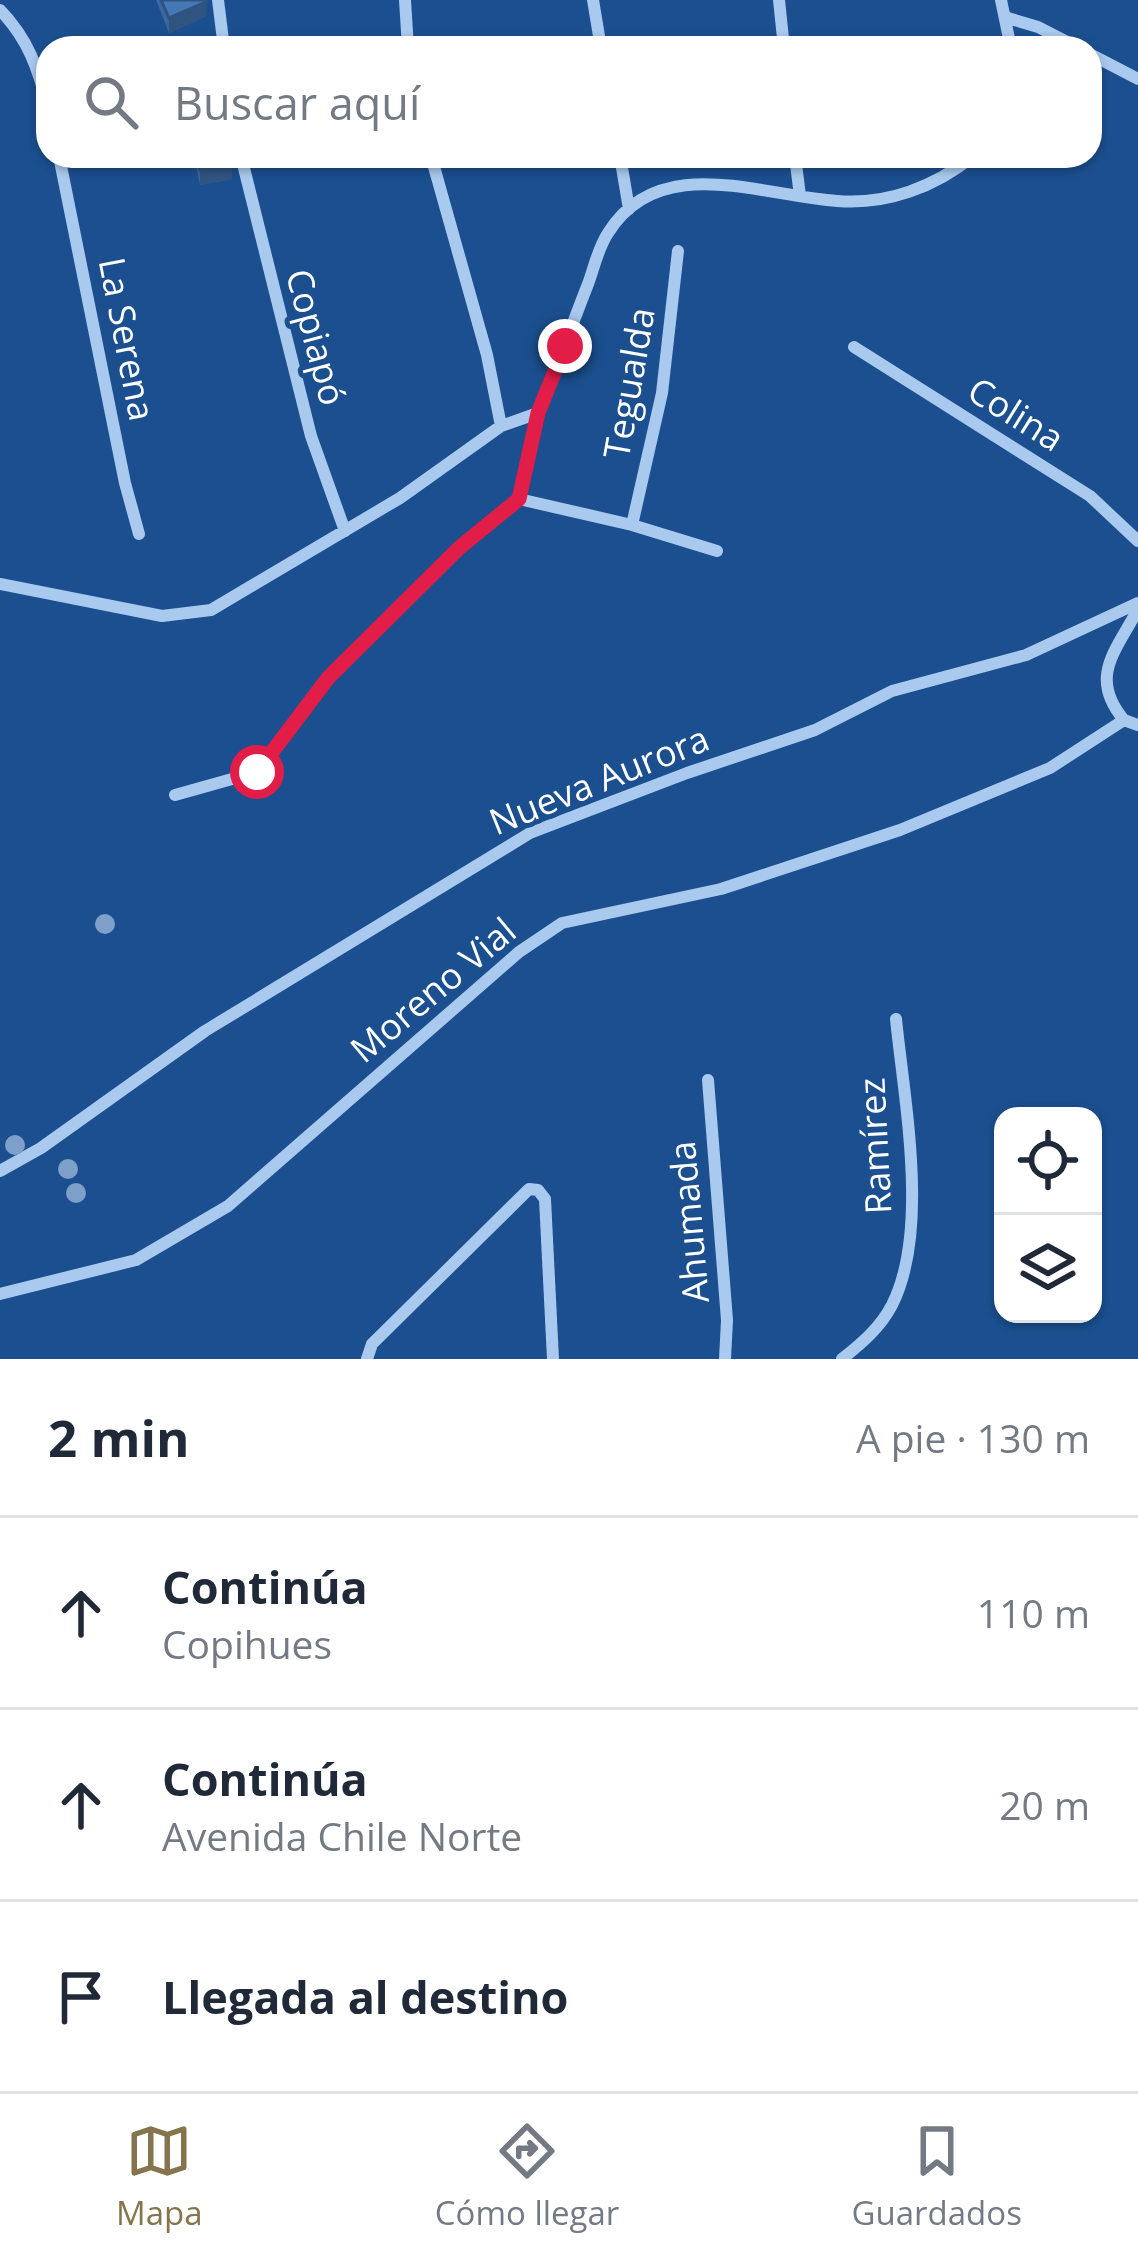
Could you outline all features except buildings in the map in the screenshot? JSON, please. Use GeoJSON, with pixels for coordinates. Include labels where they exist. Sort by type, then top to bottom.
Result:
{"type":"FeatureCollection","features":[{"type":"Feature","properties":{"kind":"street"},"geometry":{"type":"LineString","coordinates":[[218,0],[222,36]]}},
{"type":"Feature","properties":{"kind":"street"},"geometry":{"type":"LineString","coordinates":[[405,0],[408,36]]}},
{"type":"Feature","properties":{"kind":"street"},"geometry":{"type":"LineString","coordinates":[[593,0],[600,36]]}},
{"type":"Feature","properties":{"kind":"street"},"geometry":{"type":"LineString","coordinates":[[779,0],[783,36]]}},
{"type":"Feature","properties":{"kind":"street"},"geometry":{"type":"LineString","coordinates":[[1001,0],[1010,36]]}},
{"type":"Feature","properties":{"kind":"street"},"geometry":{"type":"LineString","coordinates":[[0,10],[26,41],[36,62]]}},
{"type":"Feature","properties":{"kind":"street"},"geometry":{"type":"LineString","coordinates":[[1008,18],[1056,36]]}},
{"type":"Feature","properties":{"kind":"street"},"geometry":{"type":"LineString","coordinates":[[1102,60],[1138,80]]}},
{"type":"Feature","properties":{"kind":"street","name":"La Serena"},"geometry":{"type":"LineString","coordinates":[[61,168],[139,534]]}},
{"type":"Feature","properties":{"kind":"street","name":"Copiapó"},"geometry":{"type":"LineString","coordinates":[[244,168],[310,436],[345,531]]}},
{"type":"Feature","properties":{"kind":"street"},"geometry":{"type":"LineString","coordinates":[[434,168],[488,355],[501,426]]}},
{"type":"Feature","properties":{"kind":"street"},"geometry":{"type":"LineString","coordinates":[[622,168],[628,209]]}},
{"type":"Feature","properties":{"kind":"street"},"geometry":{"type":"LineString","coordinates":[[796,168],[800,196]]}},
{"type":"Feature","properties":{"kind":"street"},"geometry":{"type":"LineString","coordinates":[[175,795],[257,772],[328,678],[459,548],[519,499],[538,413],[607,234],[628,209],[683,182],[840,202],[888,199],[936,182],[956,168]]}},
{"type":"Feature","properties":{"kind":"street","name":"Tegualda"},"geometry":{"type":"LineString","coordinates":[[632,525],[662,393],[678,250]]}},
{"type":"Feature","properties":{"kind":"street","name":"Colina"},"geometry":{"type":"LineString","coordinates":[[854,347],[1090,496],[1138,542]]}},
{"type":"Feature","properties":{"kind":"street"},"geometry":{"type":"LineString","coordinates":[[0,584],[162,616],[211,610],[400,498],[501,426],[538,413]]}},
{"type":"Feature","properties":{"kind":"street"},"geometry":{"type":"LineString","coordinates":[[519,499],[632,525],[716,551]]}},
{"type":"Feature","properties":{"kind":"street"},"geometry":{"type":"LineString","coordinates":[[1138,606],[1105,670],[1107,699],[1124,719],[1138,725]]}},
{"type":"Feature","properties":{"kind":"street","name":"Nueva Aurora"},"geometry":{"type":"LineString","coordinates":[[0,1171],[205,1031],[530,832],[815,730],[892,691],[1026,655],[1138,606]]}},
{"type":"Feature","properties":{"kind":"street","name":"Moreno Vial"},"geometry":{"type":"LineString","coordinates":[[0,1294],[136,1260],[228,1206],[519,952],[562,923],[721,890],[900,830],[1051,768],[1124,719]]}},
{"type":"Feature","properties":{"kind":"street","name":"Ramírez"},"geometry":{"type":"LineString","coordinates":[[842,1359],[874,1333],[893,1303],[907,1258],[913,1187],[896,1019]]}},
{"type":"Feature","properties":{"kind":"street","name":"Ahumada"},"geometry":{"type":"LineString","coordinates":[[708,1080],[727,1320],[725,1359]]}},
{"type":"Feature","properties":{"kind":"street"},"geometry":{"type":"LineString","coordinates":[[368,1359],[372,1344],[529,1189],[538,1190],[545,1199],[553,1359]]}},
{"type":"Feature","properties":{"kind":"route"},"geometry":{"type":"LineString","coordinates":[[257,772],[328,678],[459,548],[519,499],[538,413],[565,346]]}}]}
